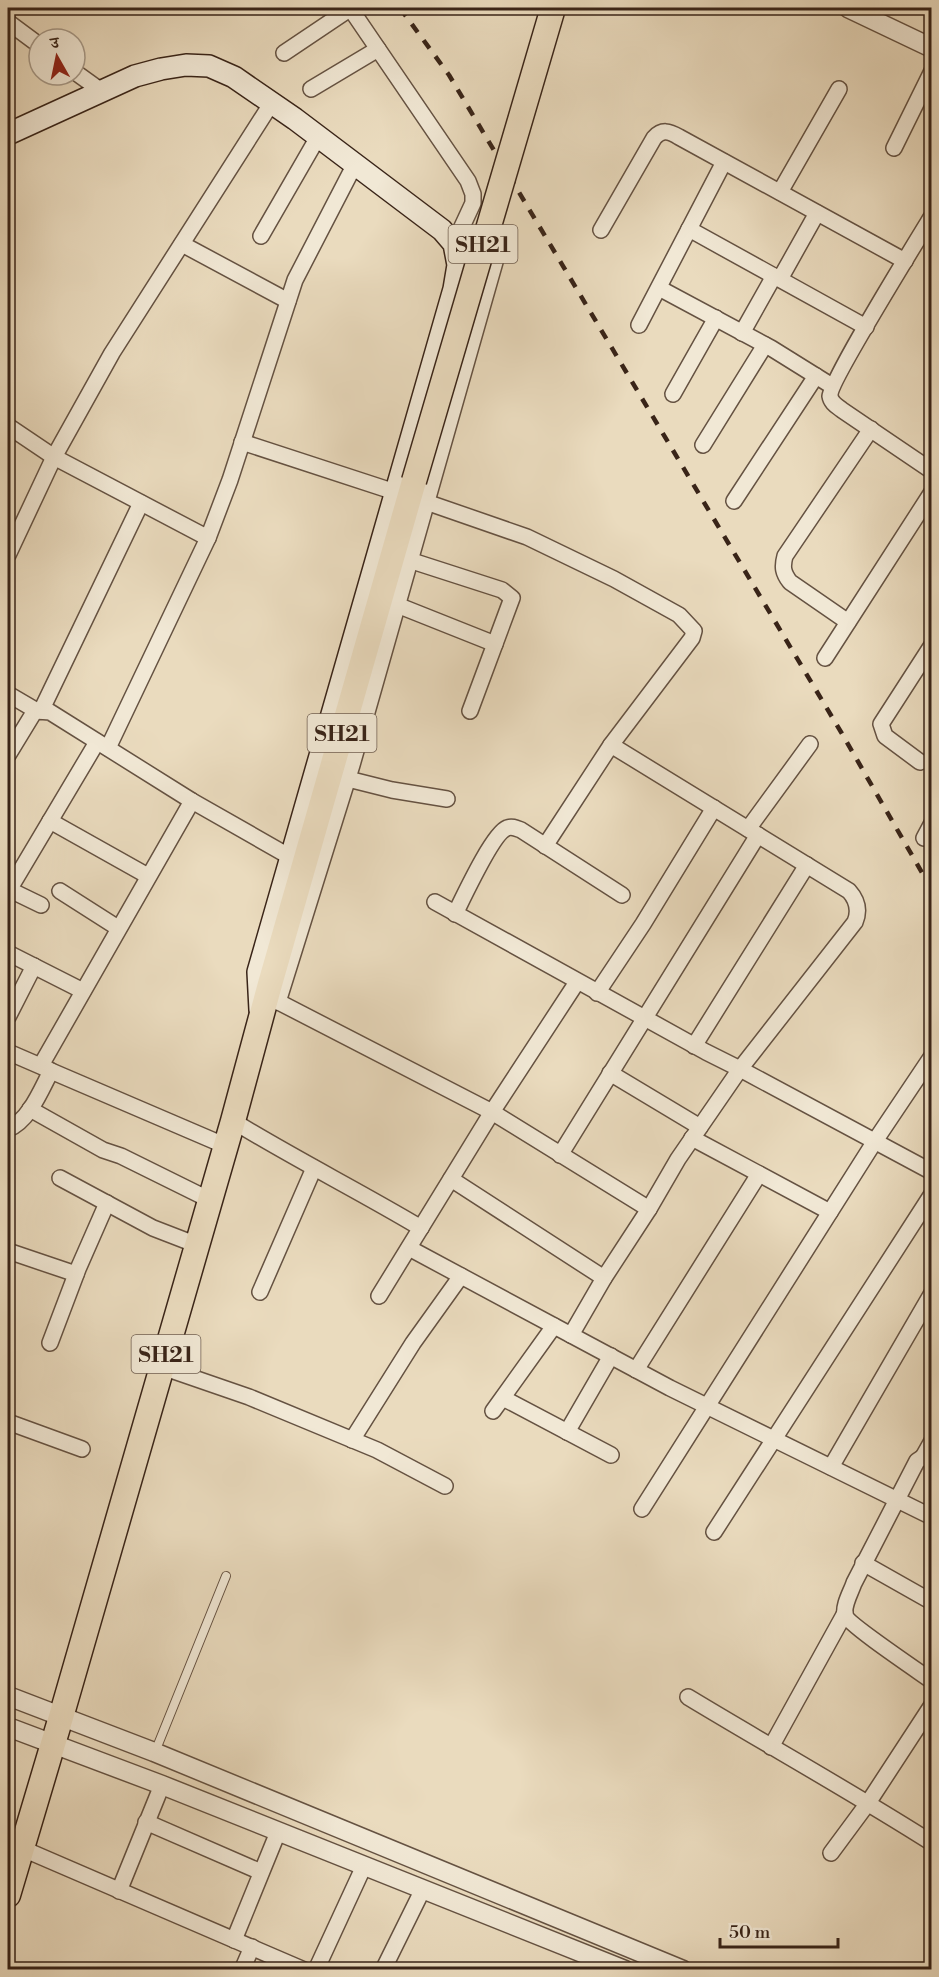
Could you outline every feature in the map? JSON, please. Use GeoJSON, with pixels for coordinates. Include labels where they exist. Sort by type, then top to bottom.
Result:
{"type":"FeatureCollection","features":[{"type":"Feature","properties":{"kind":"main road","name":"SH21"},"geometry":{"type":"LineString","coordinates":[[8,1895],[269,1000],[400,527],[553,8]]}},
{"type":"Feature","properties":{"kind":"main road"},"geometry":{"type":"LineString","coordinates":[[8,134],[100,90],[135,76],[186,65],[209,66],[234,77],[318,137],[427,218],[454,244],[458,265],[454,289],[258,972],[269,1000]]}},
{"type":"Feature","properties":{"kind":"street"},"geometry":{"type":"LineString","coordinates":[[284,53],[350,8],[471,188],[473,203],[454,244]]}},
{"type":"Feature","properties":{"kind":"street"},"geometry":{"type":"LineString","coordinates":[[849,8],[932,48]]}},
{"type":"Feature","properties":{"kind":"street"},"geometry":{"type":"LineString","coordinates":[[8,22],[27,36]]}},
{"type":"Feature","properties":{"kind":"street"},"geometry":{"type":"LineString","coordinates":[[311,89],[378,49]]}},
{"type":"Feature","properties":{"kind":"street"},"geometry":{"type":"LineString","coordinates":[[894,148],[932,71]]}},
{"type":"Feature","properties":{"kind":"street"},"geometry":{"type":"LineString","coordinates":[[87,81],[100,90]]}},
{"type":"Feature","properties":{"kind":"street"},"geometry":{"type":"LineString","coordinates":[[780,192],[839,89]]}},
{"type":"Feature","properties":{"kind":"street"},"geometry":{"type":"LineString","coordinates":[[8,555],[54,457],[112,353],[271,104]]}},
{"type":"Feature","properties":{"kind":"street"},"geometry":{"type":"LineString","coordinates":[[601,230],[659,133],[671,132],[905,261]]}},
{"type":"Feature","properties":{"kind":"street"},"geometry":{"type":"LineString","coordinates":[[261,236],[318,137]]}},
{"type":"Feature","properties":{"kind":"street"},"geometry":{"type":"LineString","coordinates":[[639,325],[724,162]]}},
{"type":"Feature","properties":{"kind":"street"},"geometry":{"type":"LineString","coordinates":[[41,905],[8,889],[50,821],[102,745],[208,538],[295,280],[355,164]]}},
{"type":"Feature","properties":{"kind":"street"},"geometry":{"type":"LineString","coordinates":[[742,333],[817,213]]}},
{"type":"Feature","properties":{"kind":"street"},"geometry":{"type":"LineString","coordinates":[[932,216],[832,386],[830,396],[833,403],[932,471]]}},
{"type":"Feature","properties":{"kind":"street"},"geometry":{"type":"LineString","coordinates":[[689,229],[866,327]]}},
{"type":"Feature","properties":{"kind":"street"},"geometry":{"type":"LineString","coordinates":[[503,234],[348,779],[269,1000],[492,1112],[649,1209]]}},
{"type":"Feature","properties":{"kind":"street"},"geometry":{"type":"LineString","coordinates":[[182,244],[288,301]]}},
{"type":"Feature","properties":{"kind":"street"},"geometry":{"type":"LineString","coordinates":[[659,288],[765,345],[832,386]]}},
{"type":"Feature","properties":{"kind":"street"},"geometry":{"type":"LineString","coordinates":[[673,394],[716,318]]}},
{"type":"Feature","properties":{"kind":"street"},"geometry":{"type":"LineString","coordinates":[[703,445],[765,345]]}},
{"type":"Feature","properties":{"kind":"street"},"geometry":{"type":"LineString","coordinates":[[734,501],[816,376]]}},
{"type":"Feature","properties":{"kind":"street"},"geometry":{"type":"LineString","coordinates":[[8,426],[54,457],[208,538]]}},
{"type":"Feature","properties":{"kind":"street"},"geometry":{"type":"LineString","coordinates":[[848,622],[790,582],[784,574],[783,564],[785,556],[871,429]]}},
{"type":"Feature","properties":{"kind":"street"},"geometry":{"type":"LineString","coordinates":[[242,442],[395,492]]}},
{"type":"Feature","properties":{"kind":"street"},"geometry":{"type":"LineString","coordinates":[[825,658],[848,622],[926,514],[932,492]]}},
{"type":"Feature","properties":{"kind":"street"},"geometry":{"type":"LineString","coordinates":[[426,502],[527,537],[659,603],[679,615],[694,631],[692,638],[611,745],[545,846]]}},
{"type":"Feature","properties":{"kind":"street"},"geometry":{"type":"LineString","coordinates":[[8,755],[30,719],[39,711],[141,503]]}},
{"type":"Feature","properties":{"kind":"street"},"geometry":{"type":"LineString","coordinates":[[409,560],[508,594],[512,598],[470,711]]}},
{"type":"Feature","properties":{"kind":"street"},"geometry":{"type":"LineString","coordinates":[[397,605],[495,644]]}},
{"type":"Feature","properties":{"kind":"street"},"geometry":{"type":"LineString","coordinates":[[920,762],[885,736],[881,724],[932,645]]}},
{"type":"Feature","properties":{"kind":"street"},"geometry":{"type":"LineString","coordinates":[[8,694],[39,711],[56,715],[192,801],[292,858]]}},
{"type":"Feature","properties":{"kind":"street"},"geometry":{"type":"LineString","coordinates":[[560,1155],[644,1018],[753,832],[810,744]]}},
{"type":"Feature","properties":{"kind":"street"},"geometry":{"type":"LineString","coordinates":[[571,1335],[696,1132],[740,1069],[838,945],[858,916],[856,899],[849,891],[611,745]]}},
{"type":"Feature","properties":{"kind":"street"},"geometry":{"type":"LineString","coordinates":[[348,779],[392,790],[447,799]]}},
{"type":"Feature","properties":{"kind":"street"},"geometry":{"type":"LineString","coordinates":[[8,1142],[11,1128],[30,1109],[48,1069],[44,1060],[192,801]]}},
{"type":"Feature","properties":{"kind":"street"},"geometry":{"type":"LineString","coordinates":[[597,993],[643,924],[714,808]]}},
{"type":"Feature","properties":{"kind":"street"},"geometry":{"type":"LineString","coordinates":[[50,821],[148,876]]}},
{"type":"Feature","properties":{"kind":"street"},"geometry":{"type":"LineString","coordinates":[[924,838],[932,823]]}},
{"type":"Feature","properties":{"kind":"street"},"geometry":{"type":"LineString","coordinates":[[455,914],[494,839],[506,828],[514,827],[622,895]]}},
{"type":"Feature","properties":{"kind":"street"},"geometry":{"type":"LineString","coordinates":[[694,1046],[807,865]]}},
{"type":"Feature","properties":{"kind":"street"},"geometry":{"type":"LineString","coordinates":[[60,891],[118,928]]}},
{"type":"Feature","properties":{"kind":"street"},"geometry":{"type":"LineString","coordinates":[[435,902],[694,1046],[932,1172]]}},
{"type":"Feature","properties":{"kind":"street"},"geometry":{"type":"LineString","coordinates":[[8,953],[83,992]]}},
{"type":"Feature","properties":{"kind":"street"},"geometry":{"type":"LineString","coordinates":[[8,1017],[34,966]]}},
{"type":"Feature","properties":{"kind":"street"},"geometry":{"type":"LineString","coordinates":[[379,1296],[492,1112],[577,982]]}},
{"type":"Feature","properties":{"kind":"street"},"geometry":{"type":"LineString","coordinates":[[8,1052],[226,1146]]}},
{"type":"Feature","properties":{"kind":"street"},"geometry":{"type":"LineString","coordinates":[[642,1509],[875,1141],[932,1056]]}},
{"type":"Feature","properties":{"kind":"street"},"geometry":{"type":"LineString","coordinates":[[610,1073],[759,1174],[830,1212]]}},
{"type":"Feature","properties":{"kind":"street"},"geometry":{"type":"LineString","coordinates":[[30,1109],[103,1150],[121,1156],[210,1200]]}},
{"type":"Feature","properties":{"kind":"street"},"geometry":{"type":"LineString","coordinates":[[233,1121],[421,1228]]}},
{"type":"Feature","properties":{"kind":"street"},"geometry":{"type":"LineString","coordinates":[[260,1292],[314,1168]]}},
{"type":"Feature","properties":{"kind":"street"},"geometry":{"type":"LineString","coordinates":[[636,1370],[759,1174]]}},
{"type":"Feature","properties":{"kind":"street"},"geometry":{"type":"LineString","coordinates":[[60,1178],[153,1228],[197,1245]]}},
{"type":"Feature","properties":{"kind":"street"},"geometry":{"type":"LineString","coordinates":[[451,1179],[604,1278]]}},
{"type":"Feature","properties":{"kind":"street"},"geometry":{"type":"LineString","coordinates":[[714,1532],[932,1194]]}},
{"type":"Feature","properties":{"kind":"street"},"geometry":{"type":"LineString","coordinates":[[50,1343],[76,1274],[108,1203]]}},
{"type":"Feature","properties":{"kind":"street"},"geometry":{"type":"LineString","coordinates":[[409,1248],[636,1370],[932,1517]]}},
{"type":"Feature","properties":{"kind":"street"},"geometry":{"type":"LineString","coordinates":[[8,1251],[76,1274]]}},
{"type":"Feature","properties":{"kind":"street"},"geometry":{"type":"LineString","coordinates":[[352,1440],[413,1343],[461,1276]]}},
{"type":"Feature","properties":{"kind":"street"},"geometry":{"type":"LineString","coordinates":[[831,1467],[932,1293]]}},
{"type":"Feature","properties":{"kind":"street"},"geometry":{"type":"LineString","coordinates":[[494,1412],[554,1326]]}},
{"type":"Feature","properties":{"kind":"street"},"geometry":{"type":"LineString","coordinates":[[567,1432],[611,1356]]}},
{"type":"Feature","properties":{"kind":"street"},"geometry":{"type":"LineString","coordinates":[[162,1367],[249,1397],[378,1450],[445,1486]]}},
{"type":"Feature","properties":{"kind":"street"},"geometry":{"type":"LineString","coordinates":[[503,1398],[611,1455]]}},
{"type":"Feature","properties":{"kind":"street"},"geometry":{"type":"LineString","coordinates":[[8,1422],[82,1449]]}},
{"type":"Feature","properties":{"kind":"street"},"geometry":{"type":"LineString","coordinates":[[771,1747],[845,1613],[846,1602],[864,1563],[916,1461],[927,1456],[932,1441]]}},
{"type":"Feature","properties":{"kind":"street"},"geometry":{"type":"LineString","coordinates":[[864,1563],[932,1602]]}},
{"type":"Feature","properties":{"kind":"street"},"geometry":{"type":"LineString","coordinates":[[845,1613],[857,1629],[932,1681]]}},
{"type":"Feature","properties":{"kind":"street"},"geometry":{"type":"LineString","coordinates":[[8,1695],[56,1731],[162,1785],[625,1970]]}},
{"type":"Feature","properties":{"kind":"street"},"geometry":{"type":"LineString","coordinates":[[688,1697],[932,1843]]}},
{"type":"Feature","properties":{"kind":"street"},"geometry":{"type":"LineString","coordinates":[[831,1853],[868,1803],[932,1706]]}},
{"type":"Feature","properties":{"kind":"street"},"geometry":{"type":"LineString","coordinates":[[8,1727],[56,1731],[154,1752],[683,1970]]}},
{"type":"Feature","properties":{"kind":"street"},"geometry":{"type":"LineString","coordinates":[[119,1891],[162,1785]]}},
{"type":"Feature","properties":{"kind":"street"},"geometry":{"type":"LineString","coordinates":[[146,1822],[261,1872]]}},
{"type":"Feature","properties":{"kind":"street"},"geometry":{"type":"LineString","coordinates":[[234,1940],[278,1832]]}},
{"type":"Feature","properties":{"kind":"street"},"geometry":{"type":"LineString","coordinates":[[21,1848],[304,1970]]}},
{"type":"Feature","properties":{"kind":"street"},"geometry":{"type":"LineString","coordinates":[[316,1970],[364,1866]]}},
{"type":"Feature","properties":{"kind":"street"},"geometry":{"type":"LineString","coordinates":[[383,1970],[423,1889]]}},
{"type":"Feature","properties":{"kind":"street"},"geometry":{"type":"LineString","coordinates":[[242,1970],[252,1947]]}},
{"type":"Feature","properties":{"kind":"lane"},"geometry":{"type":"LineString","coordinates":[[154,1752],[226,1576]]}},
{"type":"Feature","properties":{"kind":"railway"},"geometry":{"type":"LineString","coordinates":[[400,8],[449,75],[841,732],[932,890]]}}]}
